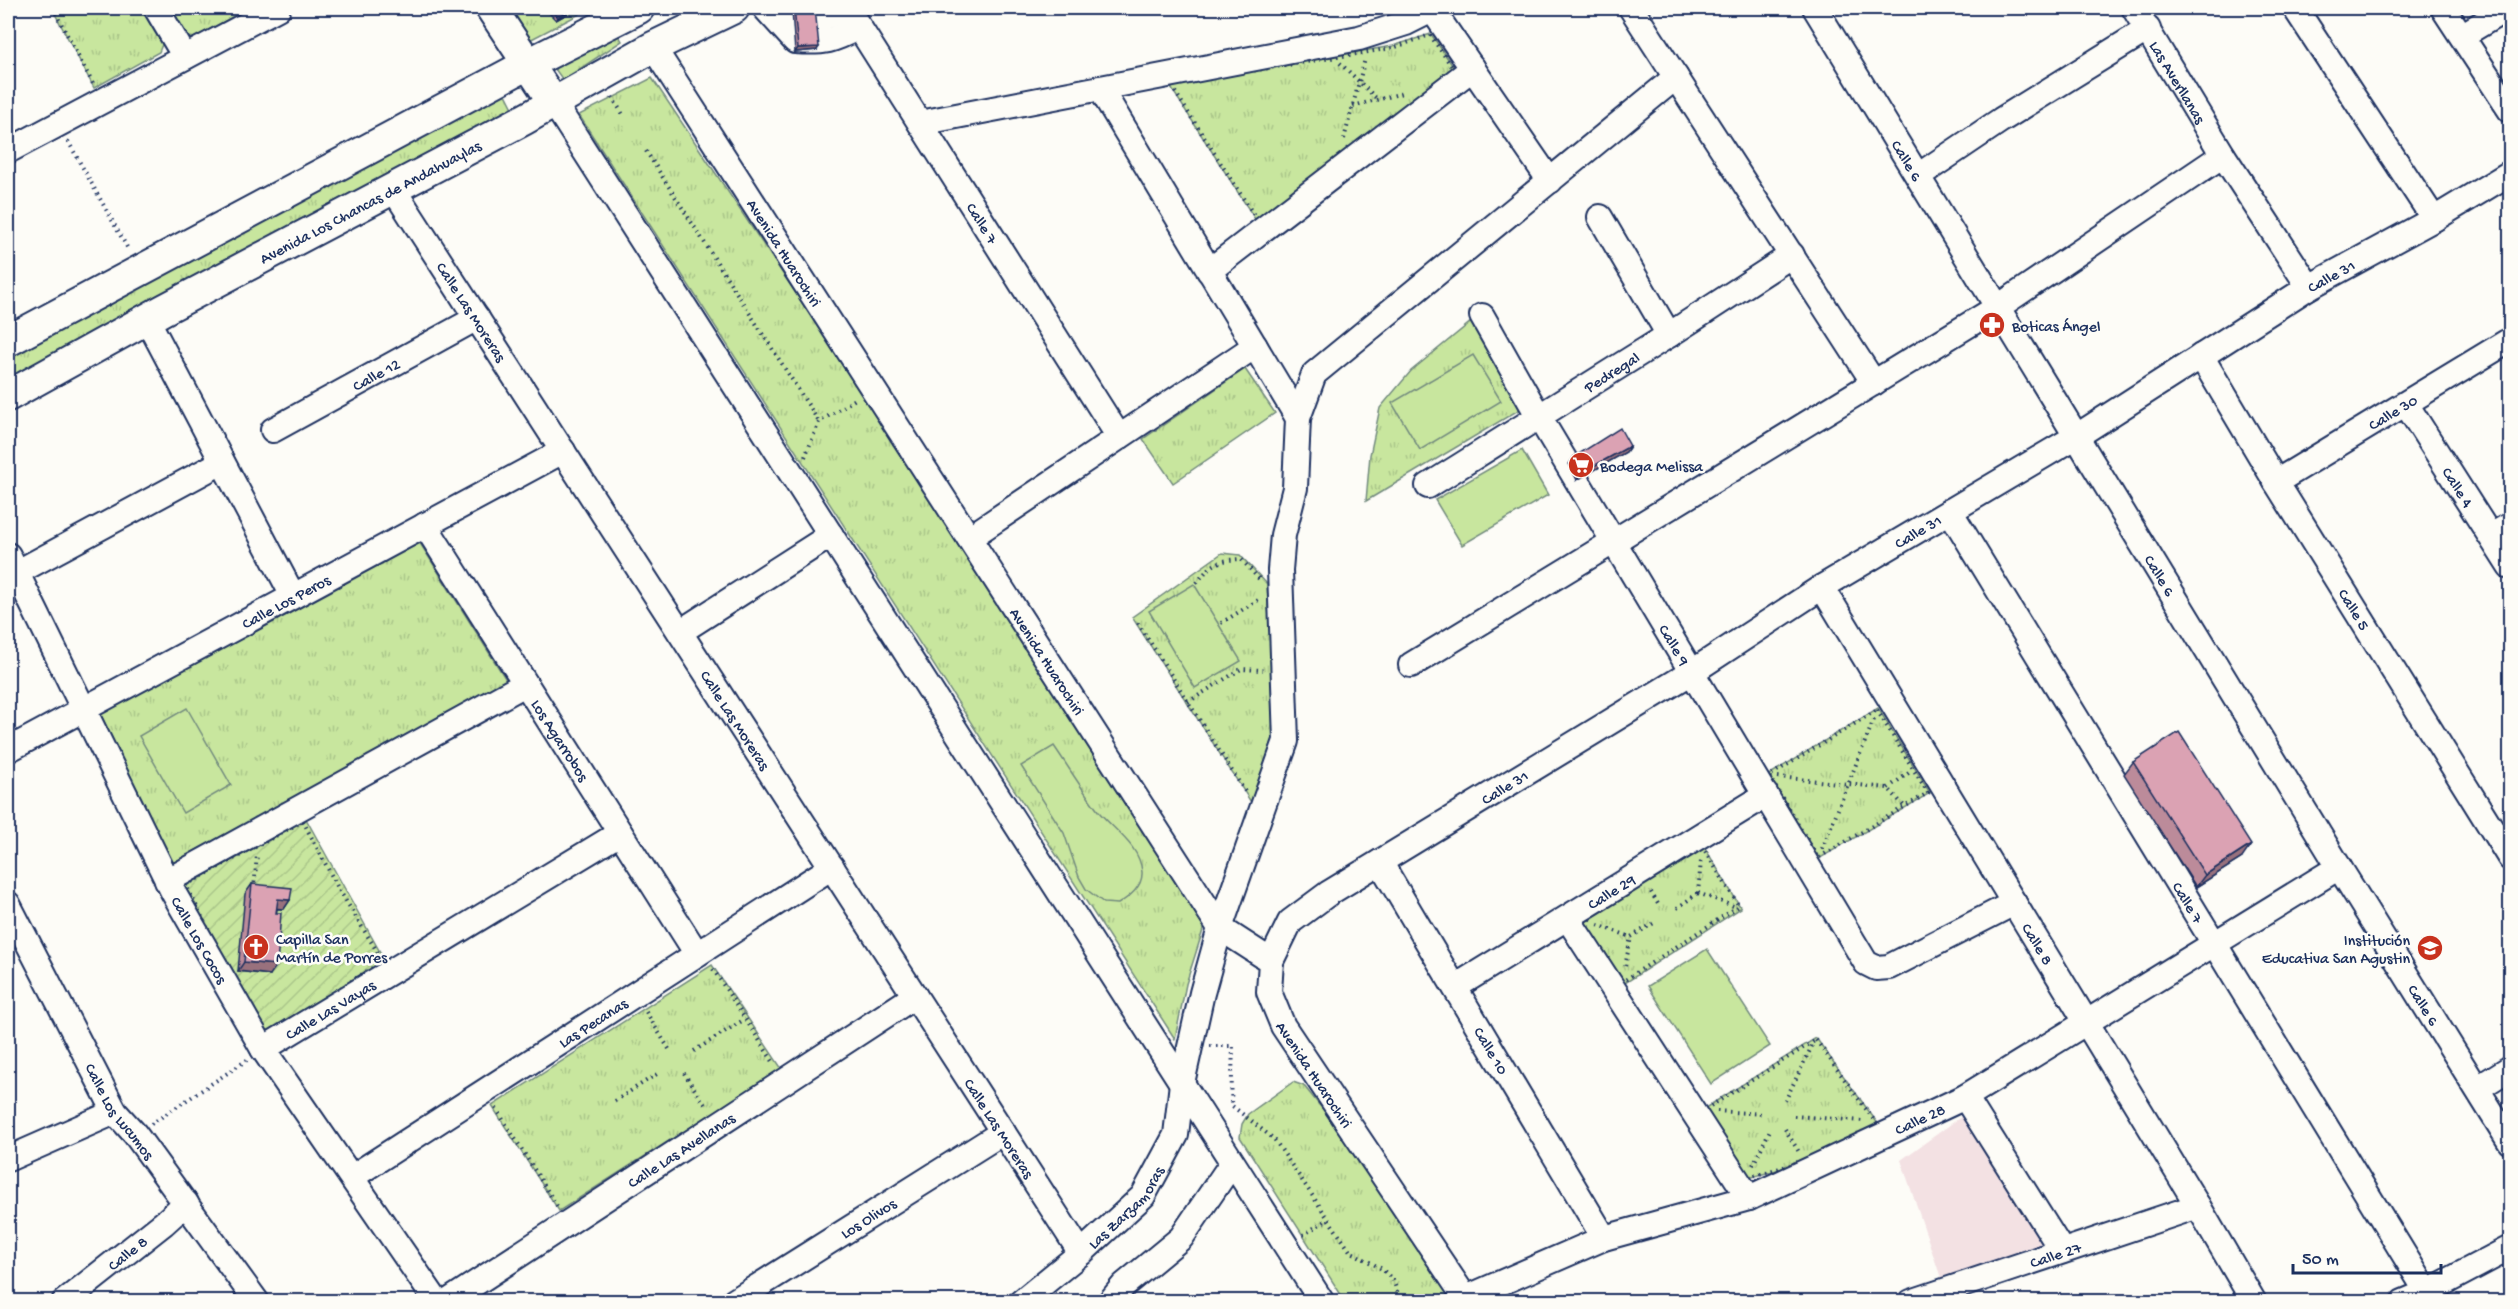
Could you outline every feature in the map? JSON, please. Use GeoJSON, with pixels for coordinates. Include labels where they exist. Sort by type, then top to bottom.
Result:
{"type":"FeatureCollection","features":[{"type":"Feature","properties":{"kind":"main road"},"geometry":{"type":"LineString","coordinates":[[491,8],[554,103]]}},
{"type":"Feature","properties":{"kind":"main road","name":"Avenida Los Chancas de Andahuaylas"},"geometry":{"type":"LineString","coordinates":[[8,396],[392,187],[554,103],[653,46],[734,8]]}},
{"type":"Feature","properties":{"kind":"main road"},"geometry":{"type":"LineString","coordinates":[[8,341],[632,9]]}},
{"type":"Feature","properties":{"kind":"main road","name":"Avenida Huarochiri"},"geometry":{"type":"LineString","coordinates":[[632,9],[653,46]]}},
{"type":"Feature","properties":{"kind":"street"},"geometry":{"type":"LineString","coordinates":[[156,8],[185,57]]}},
{"type":"Feature","properties":{"kind":"street"},"geometry":{"type":"LineString","coordinates":[[8,152],[278,8]]}},
{"type":"Feature","properties":{"kind":"street"},"geometry":{"type":"LineString","coordinates":[[920,123],[1359,38],[1406,23],[1432,8],[1550,181]]}},
{"type":"Feature","properties":{"kind":"street"},"geometry":{"type":"LineString","coordinates":[[1631,8],[1874,383]]}},
{"type":"Feature","properties":{"kind":"street","name":"Calle 6"},"geometry":{"type":"LineString","coordinates":[[1815,8],[2339,867],[2511,1143]]}},
{"type":"Feature","properties":{"kind":"street","name":"Las Averllanas"},"geometry":{"type":"LineString","coordinates":[[2134,8],[2223,156]]}},
{"type":"Feature","properties":{"kind":"street"},"geometry":{"type":"LineString","coordinates":[[2295,8],[2434,219]]}},
{"type":"Feature","properties":{"kind":"street"},"geometry":{"type":"LineString","coordinates":[[2443,8],[2511,110]]}},
{"type":"Feature","properties":{"kind":"street"},"geometry":{"type":"LineString","coordinates":[[2463,35],[2508,8]]}},
{"type":"Feature","properties":{"kind":"street"},"geometry":{"type":"LineString","coordinates":[[768,11],[801,22],[851,14]]}},
{"type":"Feature","properties":{"kind":"street","name":"Calle 7"},"geometry":{"type":"LineString","coordinates":[[851,14],[1119,437]]}},
{"type":"Feature","properties":{"kind":"street"},"geometry":{"type":"LineString","coordinates":[[1918,176],[2001,120],[2148,29]]}},
{"type":"Feature","properties":{"kind":"street","name":"Avenida Huarochiri"},"geometry":{"type":"LineString","coordinates":[[653,46],[1220,928],[1271,961],[1269,992],[1283,1026],[1467,1300]]}},
{"type":"Feature","properties":{"kind":"street"},"geometry":{"type":"LineString","coordinates":[[1209,271],[1473,68]]}},
{"type":"Feature","properties":{"kind":"street","name":"Las Zarzamoras"},"geometry":{"type":"LineString","coordinates":[[1021,1302],[1081,1253],[1143,1196],[1176,1135],[1182,1083],[1202,993],[1220,928],[1286,741],[1280,570],[1283,535],[1295,488],[1298,418],[1314,374],[1676,77]]}},
{"type":"Feature","properties":{"kind":"street"},"geometry":{"type":"LineString","coordinates":[[1100,88],[1298,418]]}},
{"type":"Feature","properties":{"kind":"street"},"geometry":{"type":"LineString","coordinates":[[554,103],[1322,1302]]}},
{"type":"Feature","properties":{"kind":"street"},"geometry":{"type":"LineString","coordinates":[[1411,665],[1998,307],[2223,156],[2309,287]]}},
{"type":"Feature","properties":{"kind":"street","name":"Calle 31"},"geometry":{"type":"LineString","coordinates":[[1271,961],[1290,922],[1329,893],[1692,672],[1822,587],[2077,436],[2309,287],[2434,219],[2511,173]]}},
{"type":"Feature","properties":{"kind":"street","name":"Calle Las Moreras"},"geometry":{"type":"LineString","coordinates":[[392,187],[1081,1253]]}},
{"type":"Feature","properties":{"kind":"street"},"geometry":{"type":"LineString","coordinates":[[1600,217],[1669,335]]}},
{"type":"Feature","properties":{"kind":"street","name":"Pedregal"},"geometry":{"type":"LineString","coordinates":[[1428,486],[1792,255]]}},
{"type":"Feature","properties":{"kind":"street","name":"Calle 9"},"geometry":{"type":"LineString","coordinates":[[1482,316],[1539,417],[1692,672],[1765,785],[1866,963],[1876,968],[1889,967],[2014,903]]}},
{"type":"Feature","properties":{"kind":"street","name":"Calle 12"},"geometry":{"type":"LineString","coordinates":[[273,430],[477,318]]}},
{"type":"Feature","properties":{"kind":"street"},"geometry":{"type":"LineString","coordinates":[[147,319],[293,596]]}},
{"type":"Feature","properties":{"kind":"street","name":"Calle 30"},"geometry":{"type":"LineString","coordinates":[[2277,482],[2511,340]]}},
{"type":"Feature","properties":{"kind":"street"},"geometry":{"type":"LineString","coordinates":[[969,538],[1255,346]]}},
{"type":"Feature","properties":{"kind":"street","name":"Calle 5"},"geometry":{"type":"LineString","coordinates":[[2201,356],[2511,858]]}},
{"type":"Feature","properties":{"kind":"street","name":"Calle 4"},"geometry":{"type":"LineString","coordinates":[[2406,404],[2501,531],[2511,567]]}},
{"type":"Feature","properties":{"kind":"street","name":"Calle Los Peros"},"geometry":{"type":"LineString","coordinates":[[8,750],[563,451]]}},
{"type":"Feature","properties":{"kind":"street"},"geometry":{"type":"LineString","coordinates":[[12,564],[222,462]]}},
{"type":"Feature","properties":{"kind":"street","name":"Calle 7"},"geometry":{"type":"LineString","coordinates":[[1950,511],[2427,1292]]}},
{"type":"Feature","properties":{"kind":"street","name":"Los Agarrobos"},"geometry":{"type":"LineString","coordinates":[[425,525],[704,961]]}},
{"type":"Feature","properties":{"kind":"street"},"geometry":{"type":"LineString","coordinates":[[680,632],[831,535]]}},
{"type":"Feature","properties":{"kind":"street","name":"Calle Los Cocos"},"geometry":{"type":"LineString","coordinates":[[12,564],[167,881],[263,1049],[437,1302]]}},
{"type":"Feature","properties":{"kind":"street","name":"Calle 8"},"geometry":{"type":"LineString","coordinates":[[1822,587],[2254,1302]]}},
{"type":"Feature","properties":{"kind":"street"},"geometry":{"type":"LineString","coordinates":[[167,881],[525,684]]}},
{"type":"Feature","properties":{"kind":"street","name":"Calle 29"},"geometry":{"type":"LineString","coordinates":[[1455,987],[1577,920],[1765,785]]}},
{"type":"Feature","properties":{"kind":"street","name":"Calle Las Vayas"},"geometry":{"type":"LineString","coordinates":[[263,1049],[620,833]]}},
{"type":"Feature","properties":{"kind":"street","name":"Calle 10"},"geometry":{"type":"LineString","coordinates":[[1380,862],[1605,1238]]}},
{"type":"Feature","properties":{"kind":"street","name":"Las Pecanas"},"geometry":{"type":"LineString","coordinates":[[352,1177],[704,961],[832,867]]}},
{"type":"Feature","properties":{"kind":"street","name":"Calle 28"},"geometry":{"type":"LineString","coordinates":[[1467,1300],[1605,1238],[1748,1187],[1965,1097],[2339,867]]}},
{"type":"Feature","properties":{"kind":"street","name":"Calle Los Lucumos"},"geometry":{"type":"LineString","coordinates":[[8,904],[115,1112],[135,1134],[257,1302]]}},
{"type":"Feature","properties":{"kind":"street"},"geometry":{"type":"LineString","coordinates":[[1577,920],[1748,1187]]}},
{"type":"Feature","properties":{"kind":"street","name":"Calle Las Avellanas"},"geometry":{"type":"LineString","coordinates":[[447,1302],[915,996]]}},
{"type":"Feature","properties":{"kind":"street"},"geometry":{"type":"LineString","coordinates":[[2478,1088],[2511,1068]]}},
{"type":"Feature","properties":{"kind":"street"},"geometry":{"type":"LineString","coordinates":[[1965,1097],[2062,1251]]}},
{"type":"Feature","properties":{"kind":"street"},"geometry":{"type":"LineString","coordinates":[[8,1159],[115,1112]]}},
{"type":"Feature","properties":{"kind":"street","name":"Los Olivos"},"geometry":{"type":"LineString","coordinates":[[733,1302],[1003,1132]]}},
{"type":"Feature","properties":{"kind":"street"},"geometry":{"type":"LineString","coordinates":[[1110,1302],[1124,1285],[1181,1238],[1232,1163]]}},
{"type":"Feature","properties":{"kind":"street","name":"Calle 8"},"geometry":{"type":"LineString","coordinates":[[64,1302],[165,1223],[186,1203]]}},
{"type":"Feature","properties":{"kind":"street","name":"Calle 27"},"geometry":{"type":"LineString","coordinates":[[1911,1302],[2198,1206]]}},
{"type":"Feature","properties":{"kind":"street"},"geometry":{"type":"LineString","coordinates":[[2403,1302],[2511,1248]]}},
{"type":"Feature","properties":{"kind":"path"},"geometry":{"type":"LineString","coordinates":[[53,8],[92,81]]}},
{"type":"Feature","properties":{"kind":"path"},"geometry":{"type":"LineString","coordinates":[[1430,35],[1455,71],[1261,226],[1170,84],[1367,52],[1393,48],[1430,35]]}},
{"type":"Feature","properties":{"kind":"path"},"geometry":{"type":"LineString","coordinates":[[1342,146],[1367,52]]}},
{"type":"Feature","properties":{"kind":"path"},"geometry":{"type":"LineString","coordinates":[[1335,58],[1378,99]]}},
{"type":"Feature","properties":{"kind":"path"},"geometry":{"type":"LineString","coordinates":[[1420,89],[1441,83]]}},
{"type":"Feature","properties":{"kind":"path"},"geometry":{"type":"LineString","coordinates":[[608,90],[624,116]]}},
{"type":"Feature","properties":{"kind":"path"},"geometry":{"type":"LineString","coordinates":[[1353,106],[1410,91]]}},
{"type":"Feature","properties":{"kind":"path"},"geometry":{"type":"LineString","coordinates":[[58,124],[126,246],[142,268]]}},
{"type":"Feature","properties":{"kind":"path"},"geometry":{"type":"LineString","coordinates":[[646,151],[819,422]]}},
{"type":"Feature","properties":{"kind":"path"},"geometry":{"type":"LineString","coordinates":[[1337,166],[1340,156]]}},
{"type":"Feature","properties":{"kind":"path"},"geometry":{"type":"LineString","coordinates":[[794,478],[819,422],[873,389]]}},
{"type":"Feature","properties":{"kind":"path"},"geometry":{"type":"LineString","coordinates":[[1197,583],[1211,565],[1241,559],[1262,583]]}},
{"type":"Feature","properties":{"kind":"path"},"geometry":{"type":"LineString","coordinates":[[1221,623],[1263,597],[1264,607]]}},
{"type":"Feature","properties":{"kind":"path"},"geometry":{"type":"LineString","coordinates":[[1138,623],[1249,798]]}},
{"type":"Feature","properties":{"kind":"path"},"geometry":{"type":"LineString","coordinates":[[1188,702],[1240,669],[1270,670]]}},
{"type":"Feature","properties":{"kind":"path"},"geometry":{"type":"LineString","coordinates":[[1765,785],[1878,710]]}},
{"type":"Feature","properties":{"kind":"path"},"geometry":{"type":"LineString","coordinates":[[1818,858],[1928,794],[1878,710]]}},
{"type":"Feature","properties":{"kind":"path"},"geometry":{"type":"LineString","coordinates":[[1818,858],[1878,710]]}},
{"type":"Feature","properties":{"kind":"path"},"geometry":{"type":"LineString","coordinates":[[1765,785],[1848,784],[1888,788],[1914,770]]}},
{"type":"Feature","properties":{"kind":"path"},"geometry":{"type":"LineString","coordinates":[[1765,785],[1818,858]]}},
{"type":"Feature","properties":{"kind":"path"},"geometry":{"type":"LineString","coordinates":[[1888,788],[1905,807]]}},
{"type":"Feature","properties":{"kind":"path"},"geometry":{"type":"LineString","coordinates":[[303,821],[338,888],[383,961],[268,1035],[235,983],[186,885],[258,846],[303,821]]}},
{"type":"Feature","properties":{"kind":"path"},"geometry":{"type":"LineString","coordinates":[[254,890],[258,846]]}},
{"type":"Feature","properties":{"kind":"path"},"geometry":{"type":"LineString","coordinates":[[1577,920],[1590,917],[1702,846],[1739,906],[1622,982]]}},
{"type":"Feature","properties":{"kind":"path"},"geometry":{"type":"LineString","coordinates":[[1677,908],[1698,893],[1736,907]]}},
{"type":"Feature","properties":{"kind":"path"},"geometry":{"type":"LineString","coordinates":[[1577,920],[1631,937]]}},
{"type":"Feature","properties":{"kind":"path"},"geometry":{"type":"LineString","coordinates":[[1577,920],[1587,927],[1622,982]]}},
{"type":"Feature","properties":{"kind":"path"},"geometry":{"type":"LineString","coordinates":[[1622,982],[1631,937],[1654,923]]}},
{"type":"Feature","properties":{"kind":"path"},"geometry":{"type":"LineString","coordinates":[[704,961],[778,1069]]}},
{"type":"Feature","properties":{"kind":"path"},"geometry":{"type":"LineString","coordinates":[[645,1010],[669,1049]]}},
{"type":"Feature","properties":{"kind":"path"},"geometry":{"type":"LineString","coordinates":[[694,1051],[745,1019]]}},
{"type":"Feature","properties":{"kind":"path"},"geometry":{"type":"LineString","coordinates":[[1748,1187],[1879,1127],[1815,1040]]}},
{"type":"Feature","properties":{"kind":"path"},"geometry":{"type":"LineString","coordinates":[[1704,1110],[1815,1040]]}},
{"type":"Feature","properties":{"kind":"path"},"geometry":{"type":"LineString","coordinates":[[1785,1101],[1815,1040]]}},
{"type":"Feature","properties":{"kind":"path"},"geometry":{"type":"LineString","coordinates":[[1211,1046],[1233,1046],[1231,1105],[1274,1139],[1350,1251],[1382,1269],[1393,1280],[1401,1302]]}},
{"type":"Feature","properties":{"kind":"path"},"geometry":{"type":"LineString","coordinates":[[135,1134],[263,1049]]}},
{"type":"Feature","properties":{"kind":"path"},"geometry":{"type":"LineString","coordinates":[[615,1101],[660,1072]]}},
{"type":"Feature","properties":{"kind":"path"},"geometry":{"type":"LineString","coordinates":[[684,1073],[710,1113]]}},
{"type":"Feature","properties":{"kind":"path"},"geometry":{"type":"LineString","coordinates":[[494,1106],[559,1210]]}},
{"type":"Feature","properties":{"kind":"path"},"geometry":{"type":"LineString","coordinates":[[1704,1110],[1748,1187]]}},
{"type":"Feature","properties":{"kind":"path"},"geometry":{"type":"LineString","coordinates":[[1704,1110],[1762,1114]]}},
{"type":"Feature","properties":{"kind":"path"},"geometry":{"type":"LineString","coordinates":[[1794,1116],[1876,1122]]}},
{"type":"Feature","properties":{"kind":"path"},"geometry":{"type":"LineString","coordinates":[[1748,1187],[1771,1128]]}},
{"type":"Feature","properties":{"kind":"path"},"geometry":{"type":"LineString","coordinates":[[1785,1129],[1805,1161]]}},
{"type":"Feature","properties":{"kind":"path"},"geometry":{"type":"LineString","coordinates":[[1287,1246],[1328,1219]]}},
{"type":"Feature","properties":{"kind":"shaded area"},"geometry":{"type":"Polygon","coordinates":[[[1965,1114],[2045,1243],[1942,1281],[1901,1160],[1965,1114]]]}},
{"type":"Feature","properties":{"kind":"green space"},"geometry":{"type":"Polygon","coordinates":[[[52,8],[143,8],[163,42],[159,52],[94,88],[52,8]]]}},
{"type":"Feature","properties":{"kind":"green space"},"geometry":{"type":"Polygon","coordinates":[[[167,8],[248,8],[193,39],[182,35],[167,8]]]}},
{"type":"Feature","properties":{"kind":"green space"},"geometry":{"type":"Polygon","coordinates":[[[501,8],[591,8],[524,43],[501,8]]]}},
{"type":"Feature","properties":{"kind":"green space"},"geometry":{"type":"Polygon","coordinates":[[[618,34],[622,41],[563,80],[552,65],[618,34]]]}},
{"type":"Feature","properties":{"kind":"green space"},"geometry":{"type":"Polygon","coordinates":[[[1431,34],[1457,72],[1260,227],[1168,83],[1393,46],[1431,34]]]}},
{"type":"Feature","properties":{"kind":"green space"},"geometry":{"type":"Polygon","coordinates":[[[652,78],[817,325],[1204,927],[1186,984],[1175,1039],[579,115],[652,78]]]}},
{"type":"Feature","properties":{"kind":"green space"},"geometry":{"type":"Polygon","coordinates":[[[503,88],[514,110],[8,381],[8,351],[503,88]]]}},
{"type":"Feature","properties":{"kind":"green space"},"geometry":{"type":"Polygon","coordinates":[[[1471,322],[1522,408],[1366,501],[1370,455],[1380,408],[1411,371],[1471,322]]]}},
{"type":"Feature","properties":{"kind":"green space"},"geometry":{"type":"Polygon","coordinates":[[[1473,355],[1501,401],[1420,450],[1392,403],[1473,355]]]}},
{"type":"Feature","properties":{"kind":"green space"},"geometry":{"type":"Polygon","coordinates":[[[1245,369],[1275,413],[1173,483],[1143,439],[1245,369]]]}},
{"type":"Feature","properties":{"kind":"green space"},"geometry":{"type":"Polygon","coordinates":[[[1522,450],[1548,495],[1462,545],[1435,500],[1522,450]]]}},
{"type":"Feature","properties":{"kind":"green space"},"geometry":{"type":"Polygon","coordinates":[[[418,540],[507,681],[171,864],[100,713],[418,540]]]}},
{"type":"Feature","properties":{"kind":"green space"},"geometry":{"type":"Polygon","coordinates":[[[1222,553],[1240,555],[1267,584],[1276,740],[1256,810],[1132,617],[1222,553]]]}},
{"type":"Feature","properties":{"kind":"green space"},"geometry":{"type":"Polygon","coordinates":[[[1194,584],[1241,661],[1195,688],[1149,611],[1194,584]]]}},
{"type":"Feature","properties":{"kind":"green space"},"geometry":{"type":"Polygon","coordinates":[[[187,708],[231,785],[183,813],[139,736],[187,708]]]}},
{"type":"Feature","properties":{"kind":"green space"},"geometry":{"type":"Polygon","coordinates":[[[1878,708],[1930,793],[1817,860],[1767,776],[1878,708]]]}},
{"type":"Feature","properties":{"kind":"green space"},"geometry":{"type":"Polygon","coordinates":[[[1054,746],[1099,812],[1137,854],[1142,877],[1138,887],[1131,895],[1118,904],[1104,903],[1086,889],[1079,877],[1064,833],[1021,766],[1054,746]]]}},
{"type":"Feature","properties":{"kind":"green space"},"geometry":{"type":"Polygon","coordinates":[[[305,817],[385,961],[267,1037],[233,984],[184,885],[305,817]]]}},
{"type":"Feature","properties":{"kind":"green space"},"geometry":{"type":"Polygon","coordinates":[[[1702,843],[1741,908],[1622,985],[1584,925],[1585,918],[1702,843]]]}},
{"type":"Feature","properties":{"kind":"green space"},"geometry":{"type":"Polygon","coordinates":[[[1707,949],[1770,1046],[1711,1084],[1648,986],[1707,949]]]}},
{"type":"Feature","properties":{"kind":"green space"},"geometry":{"type":"Polygon","coordinates":[[[712,965],[782,1069],[559,1211],[492,1106],[712,965]]]}},
{"type":"Feature","properties":{"kind":"green space"},"geometry":{"type":"Polygon","coordinates":[[[1816,1038],[1881,1128],[1805,1162],[1749,1178],[1702,1110],[1816,1038]]]}},
{"type":"Feature","properties":{"kind":"green space"},"geometry":{"type":"Polygon","coordinates":[[[1293,1082],[1304,1086],[1329,1117],[1454,1301],[1345,1301],[1240,1137],[1242,1124],[1248,1114],[1293,1082]]]}},
{"type":"Feature","properties":{"kind":"building"},"geometry":{"type":"Polygon","coordinates":[[[551,8],[569,8],[569,11],[558,17],[551,8]]]}},
{"type":"Feature","properties":{"kind":"building"},"geometry":{"type":"Polygon","coordinates":[[[794,8],[815,8],[819,47],[798,48],[794,8]]]}},
{"type":"Feature","properties":{"kind":"building"},"geometry":{"type":"Polygon","coordinates":[[[1620,428],[1630,446],[1581,473],[1574,457],[1620,428]]]}},
{"type":"Feature","properties":{"kind":"building"},"geometry":{"type":"Polygon","coordinates":[[[2179,732],[2251,845],[2205,875],[2133,762],[2179,732]]]}},
{"type":"Feature","properties":{"kind":"building","name":"Capilla San Martín de Porres"},"geometry":{"type":"Polygon","coordinates":[[[252,884],[292,888],[290,900],[278,899],[276,913],[281,913],[277,965],[244,962],[252,884]]]}},
{"type":"Feature","properties":{"kind":"place","name":"Boticas Ángel"},"geometry":{"type":"Point","coordinates":[1992,325]}},
{"type":"Feature","properties":{"kind":"place","name":"Bodega Melissa"},"geometry":{"type":"Point","coordinates":[1581,465]}},
{"type":"Feature","properties":{"kind":"place","name":"Capilla San Martín de Porres"},"geometry":{"type":"Point","coordinates":[256,947]}},
{"type":"Feature","properties":{"kind":"place","name":"Institución Educativa San Agustin"},"geometry":{"type":"Point","coordinates":[2430,948]}}]}
